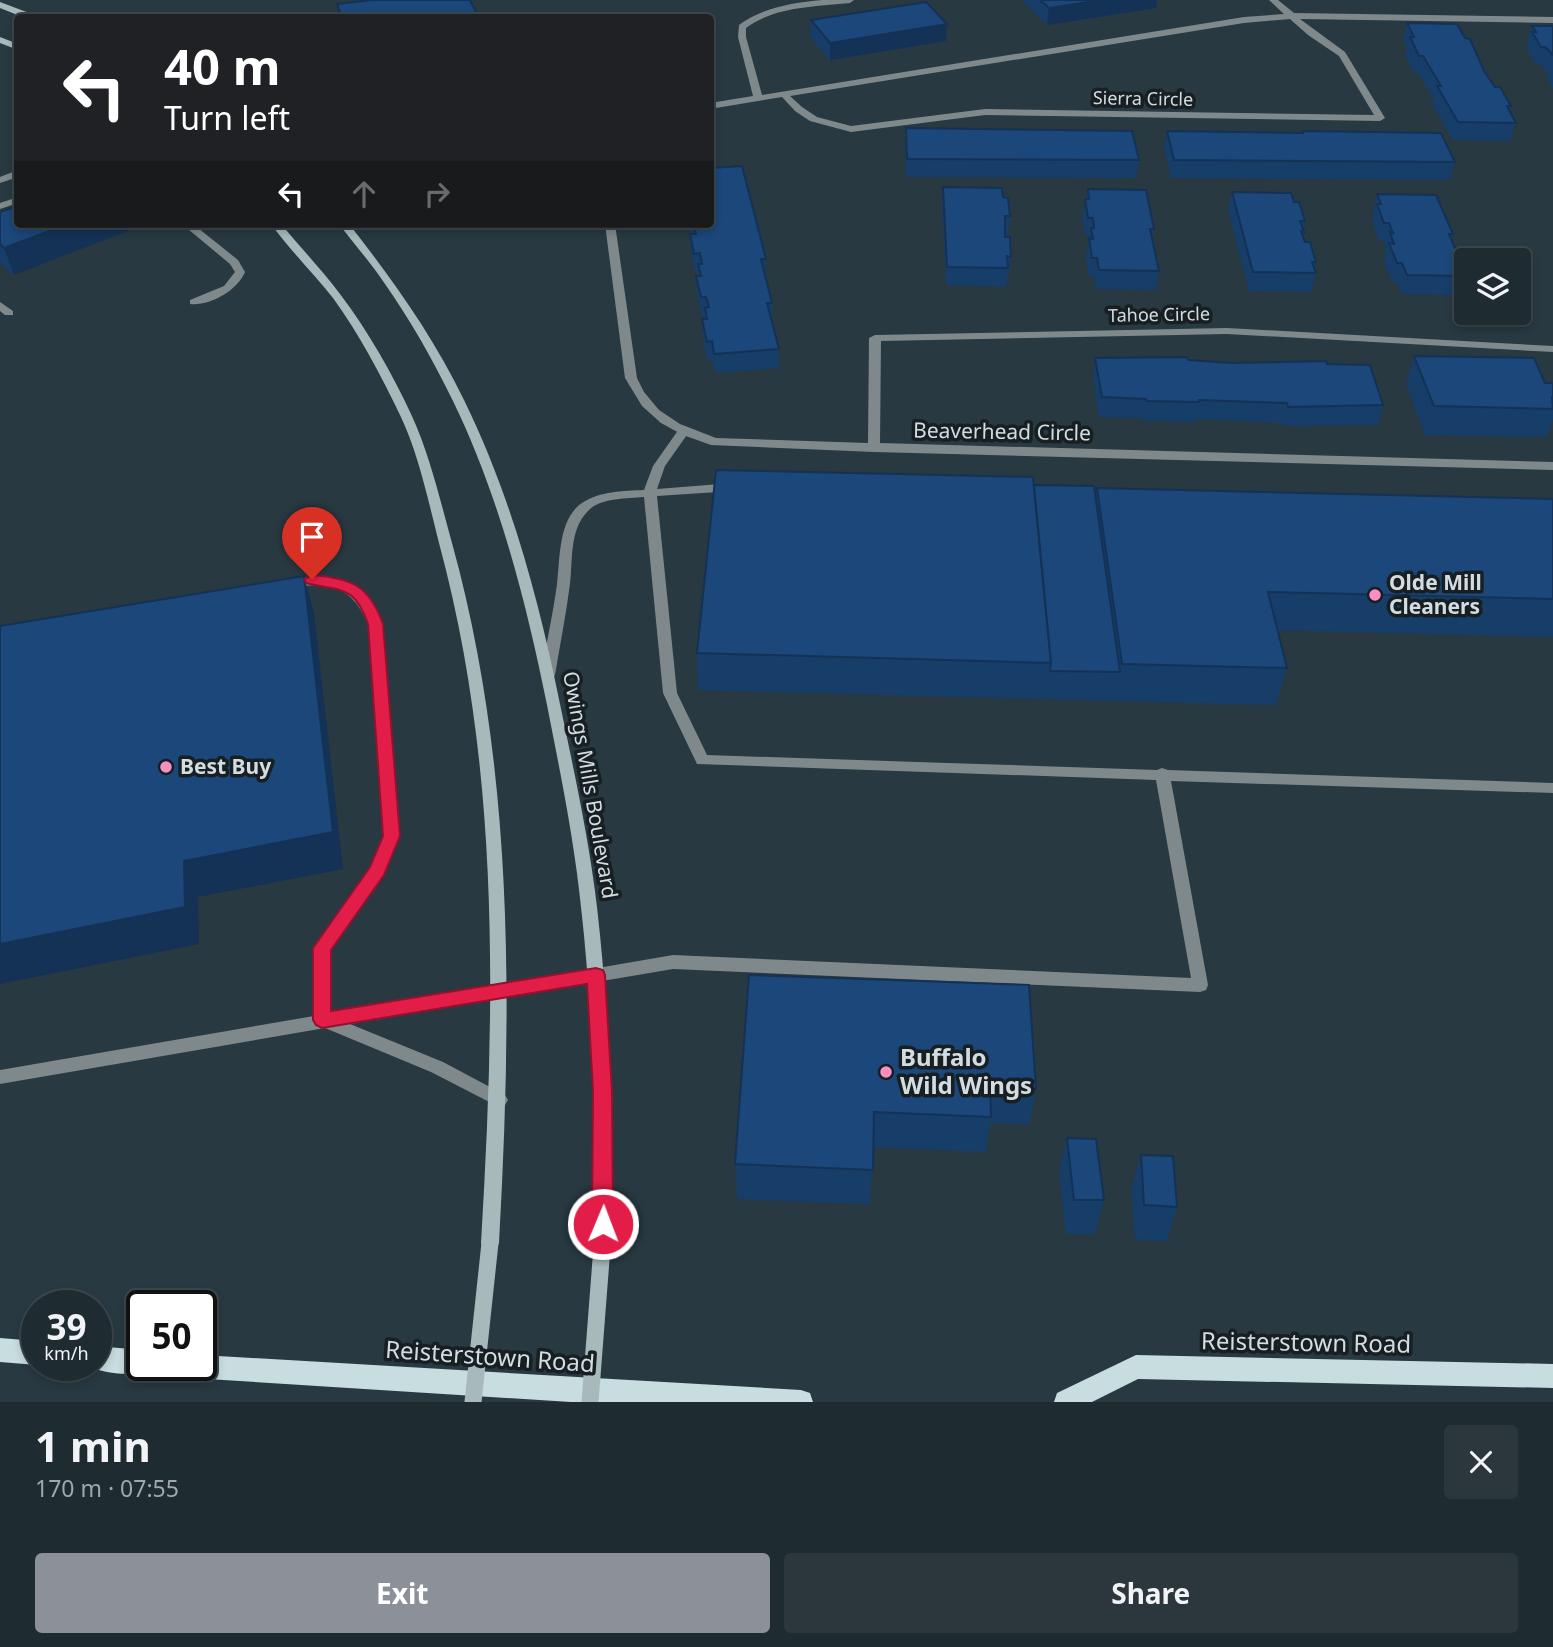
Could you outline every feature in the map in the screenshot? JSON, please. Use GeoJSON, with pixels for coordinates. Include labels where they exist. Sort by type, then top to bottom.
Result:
{"type":"FeatureCollection","features":[{"type":"Feature","properties":{"kind":"main road"},"geometry":{"type":"LineString","coordinates":[[0,5],[24,14]]}},
{"type":"Feature","properties":{"kind":"main road"},"geometry":{"type":"LineString","coordinates":[[279,228],[338,299],[402,407],[448,545],[469,638],[486,758],[496,890],[499,991],[499,1100],[490,1243],[473,1402]]}},
{"type":"Feature","properties":{"kind":"main road","name":"Owings Mills Boulevard"},"geometry":{"type":"LineString","coordinates":[[347,228],[405,302],[443,365],[464,410],[507,523],[548,675],[589,903],[603,1091],[602,1247],[590,1402]]}},
{"type":"Feature","properties":{"kind":"main road"},"geometry":{"type":"LineString","coordinates":[[0,1350],[21,1352]]}},
{"type":"Feature","properties":{"kind":"main road","name":"Reisterstown Road"},"geometry":{"type":"LineString","coordinates":[[1066,1402],[1136,1367],[1553,1376]]}},
{"type":"Feature","properties":{"kind":"main road","name":"Reisterstown Road"},"geometry":{"type":"LineString","coordinates":[[217,1368],[652,1396],[801,1402]]}},
{"type":"Feature","properties":{"kind":"street"},"geometry":{"type":"LineString","coordinates":[[758,98],[742,37],[742,27],[749,21],[777,10],[850,0]]}},
{"type":"Feature","properties":{"kind":"street"},"geometry":{"type":"LineString","coordinates":[[1273,0],[1294,16]]}},
{"type":"Feature","properties":{"kind":"street"},"geometry":{"type":"LineString","coordinates":[[714,105],[1202,26],[1294,16],[1553,20]]}},
{"type":"Feature","properties":{"kind":"street","name":"Sierra Circle"},"geometry":{"type":"LineString","coordinates":[[784,94],[797,111],[810,119],[851,129],[985,112],[1380,118],[1342,54],[1311,33],[1294,16]]}},
{"type":"Feature","properties":{"kind":"street"},"geometry":{"type":"LineString","coordinates":[[192,228],[234,262],[240,272],[238,280],[227,289],[194,302]]}},
{"type":"Feature","properties":{"kind":"street","name":"Beaverhead Circle"},"geometry":{"type":"LineString","coordinates":[[611,228],[631,378],[642,402],[684,432],[715,442],[1553,466]]}},
{"type":"Feature","properties":{"kind":"street","name":"Tahoe Circle"},"geometry":{"type":"LineString","coordinates":[[874,448],[875,338],[1227,331],[1553,349]]}},
{"type":"Feature","properties":{"kind":"street"},"geometry":{"type":"LineString","coordinates":[[684,432],[659,466],[650,491],[670,693],[702,760],[1162,773],[1553,788]]}},
{"type":"Feature","properties":{"kind":"street"},"geometry":{"type":"LineString","coordinates":[[548,675],[564,581],[565,550],[573,524],[584,507],[608,496],[650,491],[748,488]]}},
{"type":"Feature","properties":{"kind":"street"},"geometry":{"type":"LineString","coordinates":[[273,586],[312,579],[338,582],[355,590],[369,605],[375,624],[391,836],[378,870],[322,948],[322,1020]]}},
{"type":"Feature","properties":{"kind":"street"},"geometry":{"type":"LineString","coordinates":[[0,1077],[673,962],[1200,985],[1162,773]]}},
{"type":"Feature","properties":{"kind":"street"},"geometry":{"type":"LineString","coordinates":[[322,1020],[437,1068],[499,1100]]}},
{"type":"Feature","properties":{"kind":"building"},"geometry":{"type":"Polygon","coordinates":[[[371,0],[470,0],[477,14],[341,14],[337,4],[371,0]]]}},
{"type":"Feature","properties":{"kind":"building"},"geometry":{"type":"Polygon","coordinates":[[[1040,0],[1101,0],[1049,8],[1040,0]]]}},
{"type":"Feature","properties":{"kind":"building"},"geometry":{"type":"Polygon","coordinates":[[[926,2],[947,24],[830,43],[811,20],[926,2]]]}},
{"type":"Feature","properties":{"kind":"building"},"geometry":{"type":"Polygon","coordinates":[[[1407,23],[1457,24],[1465,38],[1470,39],[1484,71],[1495,87],[1500,87],[1511,106],[1507,106],[1516,123],[1458,122],[1437,86],[1441,86],[1423,56],[1419,56],[1407,23]]]}},
{"type":"Feature","properties":{"kind":"building"},"geometry":{"type":"Polygon","coordinates":[[[1532,26],[1553,26],[1553,55],[1545,47],[1541,47],[1532,32],[1536,32],[1532,26]]]}},
{"type":"Feature","properties":{"kind":"building"},"geometry":{"type":"Polygon","coordinates":[[[906,128],[1132,131],[1139,160],[907,159],[906,128]]]}},
{"type":"Feature","properties":{"kind":"building"},"geometry":{"type":"Polygon","coordinates":[[[1167,131],[1441,133],[1455,162],[1174,160],[1167,131]]]}},
{"type":"Feature","properties":{"kind":"building"},"geometry":{"type":"Polygon","coordinates":[[[742,166],[766,259],[761,259],[772,303],[767,303],[779,349],[714,354],[712,341],[707,342],[702,319],[707,319],[705,308],[709,307],[706,297],[701,297],[696,276],[701,276],[698,264],[702,264],[700,253],[694,254],[690,234],[696,234],[695,228],[714,228],[714,168],[742,166]]]}},
{"type":"Feature","properties":{"kind":"building"},"geometry":{"type":"Polygon","coordinates":[[[943,187],[1002,188],[1003,197],[1008,198],[1010,216],[1005,216],[1005,237],[1010,237],[1011,257],[1007,256],[1008,268],[947,267],[943,187]]]}},
{"type":"Feature","properties":{"kind":"building"},"geometry":{"type":"Polygon","coordinates":[[[1088,189],[1146,190],[1154,229],[1150,229],[1159,271],[1099,270],[1097,258],[1092,258],[1089,238],[1093,239],[1091,228],[1094,228],[1093,218],[1088,218],[1085,199],[1089,199],[1088,189]]]}},
{"type":"Feature","properties":{"kind":"building"},"geometry":{"type":"Polygon","coordinates":[[[1232,192],[1291,193],[1294,202],[1299,202],[1305,221],[1300,221],[1304,232],[1301,231],[1305,242],[1310,242],[1316,273],[1253,272],[1232,192]]]}},
{"type":"Feature","properties":{"kind":"building"},"geometry":{"type":"Polygon","coordinates":[[[1377,194],[1436,195],[1453,234],[1449,234],[1455,248],[1454,276],[1407,275],[1402,263],[1397,263],[1389,243],[1394,244],[1390,232],[1393,233],[1389,223],[1384,223],[1377,204],[1381,204],[1377,194]]]}},
{"type":"Feature","properties":{"kind":"building"},"geometry":{"type":"Polygon","coordinates":[[[14,207],[14,228],[57,228],[4,248],[0,244],[0,212],[14,207]]]}},
{"type":"Feature","properties":{"kind":"building"},"geometry":{"type":"Polygon","coordinates":[[[1414,356],[1534,358],[1545,383],[1553,383],[1553,409],[1434,406],[1414,356]]]}},
{"type":"Feature","properties":{"kind":"building"},"geometry":{"type":"Polygon","coordinates":[[[1187,357],[1188,360],[1232,363],[1326,361],[1327,364],[1370,365],[1383,405],[1288,407],[1287,403],[1146,401],[1102,397],[1095,358],[1187,357]]]}},
{"type":"Feature","properties":{"kind":"building"},"geometry":{"type":"Polygon","coordinates":[[[716,470],[1033,477],[1051,663],[697,653],[716,470]]]}},
{"type":"Feature","properties":{"kind":"building"},"geometry":{"type":"Polygon","coordinates":[[[1034,485],[1094,486],[1120,672],[1050,671],[1034,485]]]}},
{"type":"Feature","properties":{"kind":"building"},"geometry":{"type":"Polygon","coordinates":[[[1097,488],[1553,499],[1553,599],[1268,592],[1287,668],[1122,664],[1097,488]]]}},
{"type":"Feature","properties":{"kind":"building","name":"Best Buy"},"geometry":{"type":"Polygon","coordinates":[[[304,576],[333,832],[184,861],[185,907],[0,944],[0,626],[304,576]]]}},
{"type":"Feature","properties":{"kind":"building","name":"Buffalo Wild Wings"},"geometry":{"type":"Polygon","coordinates":[[[749,975],[1029,985],[1036,1089],[990,1088],[991,1117],[874,1112],[873,1170],[735,1164],[749,975]]]}},
{"type":"Feature","properties":{"kind":"building"},"geometry":{"type":"Polygon","coordinates":[[[1067,1138],[1096,1139],[1104,1200],[1074,1200],[1067,1138]]]}},
{"type":"Feature","properties":{"kind":"building"},"geometry":{"type":"Polygon","coordinates":[[[1141,1155],[1173,1156],[1177,1207],[1144,1205],[1141,1155]]]}},
{"type":"Feature","properties":{"kind":"place","name":"Olde Mill Cleaners"},"geometry":{"type":"Point","coordinates":[1375,595]}},
{"type":"Feature","properties":{"kind":"place","name":"Best Buy"},"geometry":{"type":"Point","coordinates":[166,767]}},
{"type":"Feature","properties":{"kind":"place","name":"Buffalo Wild Wings"},"geometry":{"type":"Point","coordinates":[886,1072]}},
{"type":"Feature","properties":{"kind":"route"},"geometry":{"type":"LineString","coordinates":[[312,579],[338,582],[355,590],[369,605],[375,624],[391,836],[378,870],[322,948],[322,1020],[596,975],[603,1091],[603,1224]]}}]}
